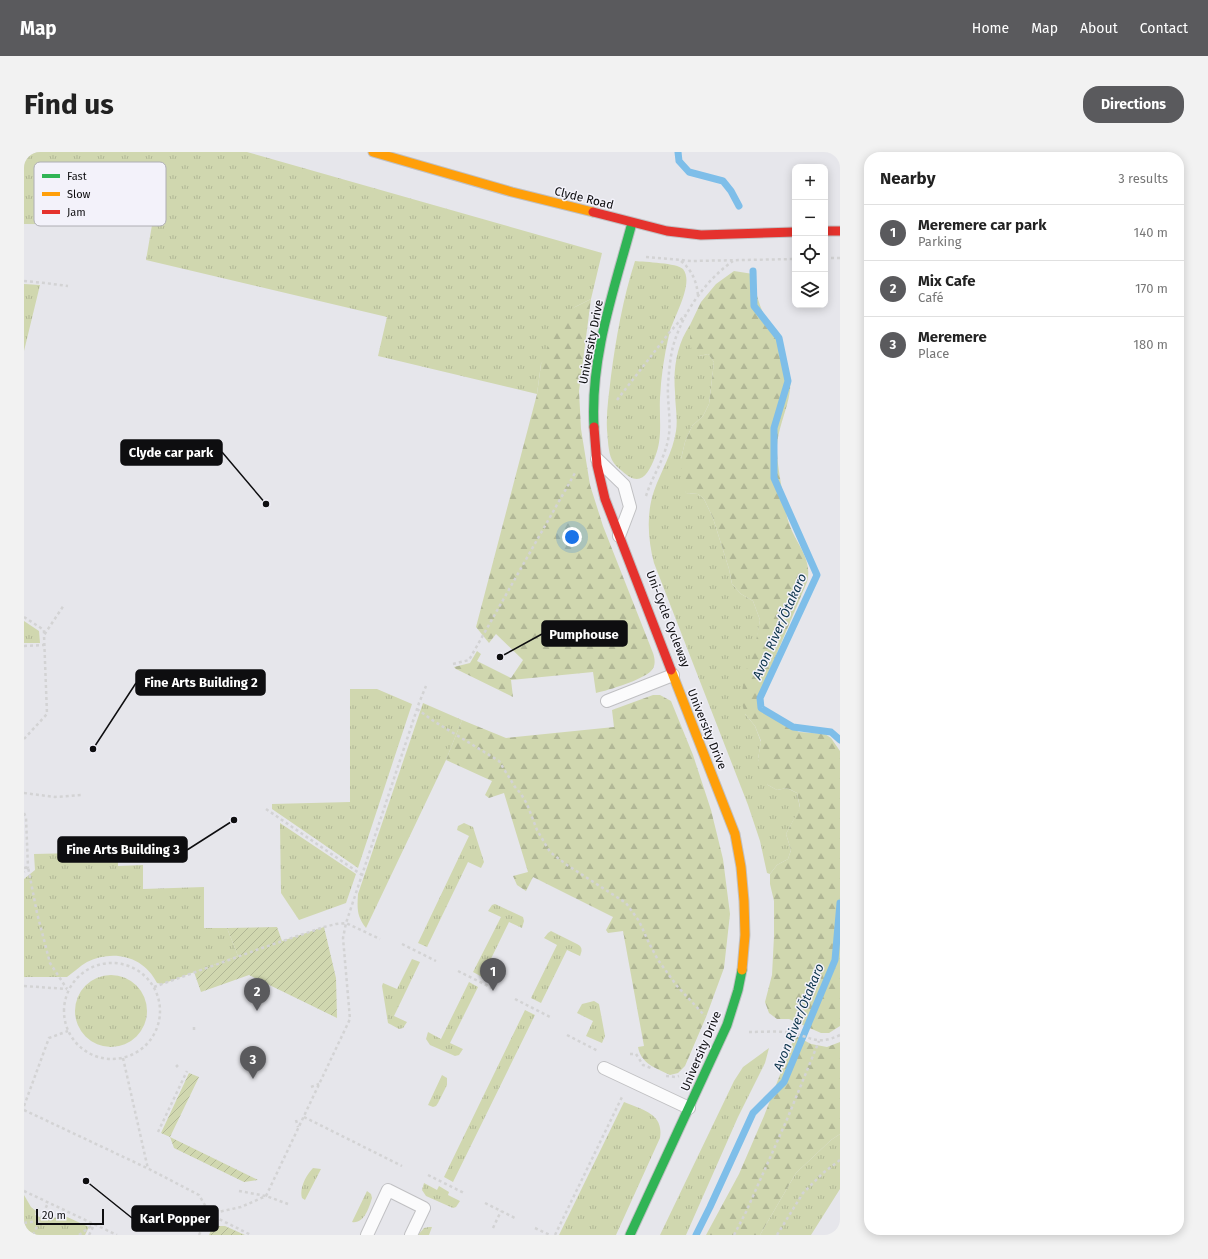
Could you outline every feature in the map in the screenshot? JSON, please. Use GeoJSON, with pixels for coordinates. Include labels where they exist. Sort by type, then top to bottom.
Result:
{"type":"FeatureCollection","features":[{"type":"Feature","properties":{"kind":"street","name":"Clyde Road"},"geometry":{"type":"LineString","coordinates":[[373,152],[512,192],[667,231],[701,235],[792,232]]}},
{"type":"Feature","properties":{"kind":"street","name":"University Drive"},"geometry":{"type":"LineString","coordinates":[[630,1235],[727,1025],[737,993],[742,970],[745,940],[745,915],[740,862],[734,834],[619,536],[601,484],[597,459],[593,406],[595,372],[603,329],[632,222]]}},
{"type":"Feature","properties":{"kind":"street"},"geometry":{"type":"LineString","coordinates":[[828,231],[840,231]]}},
{"type":"Feature","properties":{"kind":"lane"},"geometry":{"type":"LineString","coordinates":[[597,459],[624,485],[625,488],[630,507],[619,536]]}},
{"type":"Feature","properties":{"kind":"lane"},"geometry":{"type":"LineString","coordinates":[[607,701],[672,675]]}},
{"type":"Feature","properties":{"kind":"lane"},"geometry":{"type":"LineString","coordinates":[[604,1068],[689,1108]]}},
{"type":"Feature","properties":{"kind":"lane"},"geometry":{"type":"LineString","coordinates":[[367,1235],[388,1190],[424,1208],[411,1235]]}},
{"type":"Feature","properties":{"kind":"path"},"geometry":{"type":"LineString","coordinates":[[624,253],[681,261],[792,259]]}},
{"type":"Feature","properties":{"kind":"path"},"geometry":{"type":"LineString","coordinates":[[828,258],[840,258]]}},
{"type":"Feature","properties":{"kind":"path"},"geometry":{"type":"LineString","coordinates":[[681,261],[688,267],[693,276],[697,286],[698,297]]}},
{"type":"Feature","properties":{"kind":"path"},"geometry":{"type":"LineString","coordinates":[[614,403],[718,273],[733,261]]}},
{"type":"Feature","properties":{"kind":"path"},"geometry":{"type":"LineString","coordinates":[[24,282],[45,282],[68,286]]}},
{"type":"Feature","properties":{"kind":"path"},"geometry":{"type":"LineString","coordinates":[[645,502],[668,440],[670,425],[668,387],[670,365],[674,344],[687,313]]}},
{"type":"Feature","properties":{"kind":"path"},"geometry":{"type":"LineString","coordinates":[[453,664],[469,660],[577,468]]}},
{"type":"Feature","properties":{"kind":"path"},"geometry":{"type":"LineString","coordinates":[[44,635],[64,605]]}},
{"type":"Feature","properties":{"kind":"path"},"geometry":{"type":"LineString","coordinates":[[24,617],[44,630],[47,714],[24,739]]}},
{"type":"Feature","properties":{"kind":"path"},"geometry":{"type":"LineString","coordinates":[[24,646],[44,645]]}},
{"type":"Feature","properties":{"kind":"path"},"geometry":{"type":"LineString","coordinates":[[209,1214],[241,1207],[266,1196],[350,1018],[343,938],[346,923],[426,686]]}},
{"type":"Feature","properties":{"kind":"path"},"geometry":{"type":"LineString","coordinates":[[417,709],[432,720],[499,761],[514,787],[521,794],[527,804],[537,830],[550,852],[567,865],[626,903],[639,921],[658,960],[672,980],[693,1004],[709,1019]]}},
{"type":"Feature","properties":{"kind":"path"},"geometry":{"type":"LineString","coordinates":[[24,793],[55,797],[82,796]]}},
{"type":"Feature","properties":{"kind":"path"},"geometry":{"type":"LineString","coordinates":[[266,809],[362,875]]}},
{"type":"Feature","properties":{"kind":"path"},"geometry":{"type":"LineString","coordinates":[[24,813],[26,818],[28,867],[37,913],[50,963],[67,989]]}},
{"type":"Feature","properties":{"kind":"path"},"geometry":{"type":"LineString","coordinates":[[24,868],[28,867]]}},
{"type":"Feature","properties":{"kind":"path"},"geometry":{"type":"LineString","coordinates":[[24,872],[28,867]]}},
{"type":"Feature","properties":{"kind":"path"},"geometry":{"type":"LineString","coordinates":[[154,987],[324,927],[346,923],[380,939]]}},
{"type":"Feature","properties":{"kind":"path"},"geometry":{"type":"LineString","coordinates":[[402,944],[436,961]]}},
{"type":"Feature","properties":{"kind":"path"},"geometry":{"type":"LineString","coordinates":[[104,963],[120,963],[135,968],[148,978],[157,992],[160,1009],[158,1025],[151,1040],[138,1052],[123,1058],[106,1059],[90,1055],[77,1045],[68,1031],[64,1018],[64,1005],[67,989],[75,978],[88,968],[104,963]]}},
{"type":"Feature","properties":{"kind":"path"},"geometry":{"type":"LineString","coordinates":[[458,971],[492,988]]}},
{"type":"Feature","properties":{"kind":"path"},"geometry":{"type":"LineString","coordinates":[[24,986],[67,989]]}},
{"type":"Feature","properties":{"kind":"path"},"geometry":{"type":"LineString","coordinates":[[515,999],[550,1017]]}},
{"type":"Feature","properties":{"kind":"path"},"geometry":{"type":"LineString","coordinates":[[744,1030],[748,1032],[787,1032],[819,1041],[831,1039],[840,1035]]}},
{"type":"Feature","properties":{"kind":"path"},"geometry":{"type":"LineString","coordinates":[[24,1106],[49,1038],[68,1031]]}},
{"type":"Feature","properties":{"kind":"path"},"geometry":{"type":"LineString","coordinates":[[567,1035],[598,1051]]}},
{"type":"Feature","properties":{"kind":"path"},"geometry":{"type":"LineString","coordinates":[[734,1235],[746,1212],[788,1117],[819,1041]]}},
{"type":"Feature","properties":{"kind":"path"},"geometry":{"type":"LineString","coordinates":[[630,1054],[636,1054],[643,1065],[654,1070]]}},
{"type":"Feature","properties":{"kind":"path"},"geometry":{"type":"LineString","coordinates":[[123,1058],[148,1169]]}},
{"type":"Feature","properties":{"kind":"path"},"geometry":{"type":"LineString","coordinates":[[158,1132],[187,1071]]}},
{"type":"Feature","properties":{"kind":"path"},"geometry":{"type":"LineString","coordinates":[[660,1073],[667,1076],[676,1077],[684,1073]]}},
{"type":"Feature","properties":{"kind":"path"},"geometry":{"type":"LineString","coordinates":[[311,1087],[319,1084]]}},
{"type":"Feature","properties":{"kind":"path"},"geometry":{"type":"LineString","coordinates":[[555,1235],[622,1097],[627,1099]]}},
{"type":"Feature","properties":{"kind":"path"},"geometry":{"type":"LineString","coordinates":[[24,1110],[199,1195],[209,1214],[251,1235]]}},
{"type":"Feature","properties":{"kind":"path"},"geometry":{"type":"LineString","coordinates":[[304,1117],[402,1166]]}},
{"type":"Feature","properties":{"kind":"path"},"geometry":{"type":"LineString","coordinates":[[296,1120],[298,1128]]}},
{"type":"Feature","properties":{"kind":"path"},"geometry":{"type":"LineString","coordinates":[[777,1235],[804,1193],[824,1173],[840,1160]]}},
{"type":"Feature","properties":{"kind":"path"},"geometry":{"type":"LineString","coordinates":[[428,1175],[464,1194]]}},
{"type":"Feature","properties":{"kind":"path"},"geometry":{"type":"LineString","coordinates":[[24,1191],[117,1235]]}},
{"type":"Feature","properties":{"kind":"path"},"geometry":{"type":"LineString","coordinates":[[240,1191],[266,1196],[288,1204]]}},
{"type":"Feature","properties":{"kind":"path"},"geometry":{"type":"LineString","coordinates":[[33,1235],[48,1203]]}},
{"type":"Feature","properties":{"kind":"path"},"geometry":{"type":"LineString","coordinates":[[485,1203],[517,1219]]}},
{"type":"Feature","properties":{"kind":"path"},"geometry":{"type":"LineString","coordinates":[[493,1228],[501,1211]]}},
{"type":"Feature","properties":{"kind":"path"},"geometry":{"type":"LineString","coordinates":[[199,1235],[209,1214]]}},
{"type":"Feature","properties":{"kind":"path"},"geometry":{"type":"LineString","coordinates":[[24,1222],[40,1221]]}},
{"type":"Feature","properties":{"kind":"path"},"geometry":{"type":"LineString","coordinates":[[79,1235],[94,1224]]}},
{"type":"Feature","properties":{"kind":"path"},"geometry":{"type":"LineString","coordinates":[[89,1235],[94,1224]]}},
{"type":"Feature","properties":{"kind":"path"},"geometry":{"type":"LineString","coordinates":[[535,1228],[550,1235]]}},
{"type":"Feature","properties":{"kind":"green space"},"geometry":{"type":"Polygon","coordinates":[[[24,152],[247,152],[602,253],[591,299],[575,307],[541,364],[537,394],[378,356],[387,317],[146,260],[152,226],[166,226],[166,162],[34,162],[34,224],[24,224],[24,152]]]}},
{"type":"Feature","properties":{"kind":"green space"},"geometry":{"type":"Polygon","coordinates":[[[635,261],[674,265],[683,269],[686,275],[685,292],[671,328],[664,359],[660,390],[659,443],[649,469],[643,477],[639,479],[634,479],[628,476],[613,461],[609,449],[607,430],[611,376],[618,333],[623,304],[635,261]]]}},
{"type":"Feature","properties":{"kind":"green space"},"geometry":{"type":"Polygon","coordinates":[[[734,271],[753,274],[760,305],[783,353],[790,377],[790,394],[778,436],[777,458],[787,518],[808,567],[807,582],[757,700],[760,709],[770,717],[799,732],[825,734],[831,738],[840,751],[840,1026],[829,1033],[821,1033],[789,1019],[777,1019],[769,1013],[765,1002],[772,975],[774,936],[774,901],[770,884],[770,874],[777,865],[788,859],[791,850],[786,834],[800,807],[797,793],[787,788],[777,790],[768,785],[761,775],[758,759],[761,741],[755,726],[745,714],[741,700],[744,677],[756,641],[760,620],[753,601],[741,594],[732,584],[729,569],[713,518],[704,499],[698,494],[686,493],[681,483],[681,459],[685,442],[692,426],[703,416],[709,404],[714,362],[708,354],[699,356],[692,354],[690,325],[701,302],[716,284],[734,271]]]}},
{"type":"Feature","properties":{"kind":"green space"},"geometry":{"type":"Polygon","coordinates":[[[24,284],[40,285],[24,351],[24,284]]]}},
{"type":"Feature","properties":{"kind":"green space"},"geometry":{"type":"Polygon","coordinates":[[[591,299],[579,391],[581,429],[590,485],[603,526],[655,660],[653,669],[640,678],[596,693],[593,672],[511,680],[513,697],[454,667],[470,663],[477,651],[481,654],[477,661],[511,678],[523,660],[496,634],[489,643],[476,627],[537,394],[541,364],[560,320],[575,307],[591,299]]]}},
{"type":"Feature","properties":{"kind":"green space"},"geometry":{"type":"Polygon","coordinates":[[[690,325],[690,339],[699,356],[708,354],[714,362],[709,404],[703,416],[692,426],[685,442],[681,459],[686,493],[698,494],[704,499],[713,518],[729,569],[732,584],[741,594],[753,601],[760,620],[745,714],[755,726],[761,742],[758,759],[768,785],[777,790],[787,788],[797,793],[800,808],[786,834],[791,850],[788,859],[777,865],[770,874],[767,873],[760,841],[748,805],[654,563],[650,545],[649,518],[651,500],[672,446],[677,426],[675,365],[682,340],[690,325]]]}},
{"type":"Feature","properties":{"kind":"green space"},"geometry":{"type":"Polygon","coordinates":[[[24,621],[39,631],[40,643],[24,643],[24,621]]]}},
{"type":"Feature","properties":{"kind":"green space"},"geometry":{"type":"Polygon","coordinates":[[[350,689],[377,689],[412,704],[358,868],[272,809],[272,804],[350,802],[350,689]]]}},
{"type":"Feature","properties":{"kind":"green space"},"geometry":{"type":"Polygon","coordinates":[[[653,695],[660,695],[671,701],[693,755],[711,810],[723,859],[730,914],[724,968],[706,1017],[685,1066],[678,1073],[670,1075],[650,1065],[642,1058],[638,1047],[644,1046],[623,931],[608,933],[606,930],[613,917],[533,877],[526,891],[517,885],[513,876],[528,872],[504,793],[489,798],[485,795],[492,781],[446,760],[462,720],[506,738],[614,727],[612,710],[653,695]]]}},
{"type":"Feature","properties":{"kind":"green space"},"geometry":{"type":"Polygon","coordinates":[[[423,703],[462,720],[446,760],[366,928],[358,912],[358,894],[423,703]]]}},
{"type":"Feature","properties":{"kind":"green space"},"geometry":{"type":"Polygon","coordinates":[[[280,823],[356,874],[346,903],[299,920],[281,893],[280,823]]]}},
{"type":"Feature","properties":{"kind":"green space"},"geometry":{"type":"Polygon","coordinates":[[[464,823],[473,827],[484,862],[481,868],[468,862],[427,947],[418,943],[469,836],[457,830],[458,826],[464,823]]]}},
{"type":"Feature","properties":{"kind":"green space"},"geometry":{"type":"Polygon","coordinates":[[[118,852],[118,866],[143,865],[143,889],[204,887],[204,928],[227,928],[238,956],[162,984],[157,983],[144,966],[136,961],[117,956],[97,958],[87,962],[67,977],[24,977],[24,879],[35,870],[34,854],[118,852]]]}},
{"type":"Feature","properties":{"kind":"green space"},"geometry":{"type":"Polygon","coordinates":[[[495,904],[523,917],[524,921],[522,928],[509,922],[482,977],[473,972],[501,917],[488,911],[492,905],[495,904]]]}},
{"type":"Feature","properties":{"kind":"green space"},"geometry":{"type":"Polygon","coordinates":[[[277,927],[282,941],[324,927],[336,978],[337,1018],[249,975],[201,992],[194,972],[238,956],[227,928],[277,927]]]}},
{"type":"Feature","properties":{"kind":"green space"},"geometry":{"type":"Polygon","coordinates":[[[551,931],[579,945],[582,951],[580,956],[567,950],[541,1003],[531,998],[557,945],[544,938],[551,931]]]}},
{"type":"Feature","properties":{"kind":"green space"},"geometry":{"type":"Polygon","coordinates":[[[412,959],[420,962],[394,1016],[407,1022],[403,1028],[399,1029],[388,1023],[382,986],[383,983],[397,989],[412,959]]]}},
{"type":"Feature","properties":{"kind":"green space"},"geometry":{"type":"Polygon","coordinates":[[[111,975],[131,981],[141,991],[147,1011],[141,1031],[131,1041],[111,1047],[91,1041],[81,1031],[75,1011],[81,991],[91,981],[111,975]]]}},
{"type":"Feature","properties":{"kind":"green space"},"geometry":{"type":"Polygon","coordinates":[[[469,982],[478,987],[450,1043],[463,1049],[459,1055],[455,1056],[430,1045],[426,1039],[428,1032],[441,1039],[469,982]]]}},
{"type":"Feature","properties":{"kind":"green space"},"geometry":{"type":"Polygon","coordinates":[[[594,1001],[599,1004],[605,1036],[602,1043],[586,1036],[593,1021],[577,1013],[582,1004],[594,1001]]]}},
{"type":"Feature","properties":{"kind":"green space"},"geometry":{"type":"Polygon","coordinates":[[[525,1010],[535,1015],[453,1182],[444,1177],[525,1010]]]}},
{"type":"Feature","properties":{"kind":"green space"},"geometry":{"type":"Polygon","coordinates":[[[796,1036],[811,1044],[827,1047],[840,1042],[840,1134],[831,1140],[796,1173],[760,1235],[706,1235],[739,1174],[796,1036]]]}},
{"type":"Feature","properties":{"kind":"green space"},"geometry":{"type":"Polygon","coordinates":[[[769,1048],[765,1063],[738,1117],[686,1235],[660,1235],[734,1081],[743,1067],[769,1048]]]}},
{"type":"Feature","properties":{"kind":"green space"},"geometry":{"type":"Polygon","coordinates":[[[189,1073],[199,1077],[170,1137],[161,1133],[189,1073]]]}},
{"type":"Feature","properties":{"kind":"green space"},"geometry":{"type":"Polygon","coordinates":[[[442,1075],[447,1078],[447,1085],[438,1103],[433,1107],[428,1105],[442,1075]]]}},
{"type":"Feature","properties":{"kind":"green space"},"geometry":{"type":"Polygon","coordinates":[[[624,1102],[644,1110],[655,1118],[659,1123],[660,1138],[616,1235],[559,1235],[624,1102]]]}},
{"type":"Feature","properties":{"kind":"green space"},"geometry":{"type":"Polygon","coordinates":[[[840,1134],[840,1189],[811,1235],[760,1235],[796,1173],[831,1140],[840,1134]]]}},
{"type":"Feature","properties":{"kind":"green space"},"geometry":{"type":"Polygon","coordinates":[[[170,1137],[258,1180],[244,1182],[174,1148],[170,1137]]]}},
{"type":"Feature","properties":{"kind":"green space"},"geometry":{"type":"Polygon","coordinates":[[[313,1168],[321,1169],[305,1200],[302,1198],[301,1194],[302,1186],[313,1168]]]}},
{"type":"Feature","properties":{"kind":"green space"},"geometry":{"type":"Polygon","coordinates":[[[424,1183],[437,1190],[439,1186],[449,1192],[448,1195],[460,1201],[456,1207],[453,1208],[426,1196],[422,1190],[424,1183]]]}},
{"type":"Feature","properties":{"kind":"green space"},"geometry":{"type":"Polygon","coordinates":[[[367,1191],[371,1194],[372,1198],[368,1211],[363,1218],[356,1222],[352,1222],[367,1191]]]}},
{"type":"Feature","properties":{"kind":"green space"},"geometry":{"type":"Polygon","coordinates":[[[24,1195],[31,1207],[36,1211],[35,1215],[47,1220],[49,1217],[58,1218],[65,1216],[89,1227],[85,1235],[24,1235],[24,1195]]]}},
{"type":"Feature","properties":{"kind":"green space"},"geometry":{"type":"Polygon","coordinates":[[[215,1226],[225,1226],[245,1235],[209,1235],[212,1228],[215,1226]]]}},
{"type":"Feature","properties":{"kind":"green space"},"geometry":{"type":"Polygon","coordinates":[[[432,1227],[429,1235],[418,1235],[424,1228],[432,1227]]]}},
{"type":"Feature","properties":{"kind":"waterway","name":"Avon River/Ōtakaro"},"geometry":{"type":"LineString","coordinates":[[678,152],[679,161],[689,172],[723,181],[731,191],[739,206]]}},
{"type":"Feature","properties":{"kind":"waterway","name":"Avon River/Ōtakaro"},"geometry":{"type":"LineString","coordinates":[[753,271],[754,306],[779,338],[788,381],[774,428],[774,478],[817,575],[760,698],[761,708],[793,727],[831,732],[840,740]]}},
{"type":"Feature","properties":{"kind":"waterway","name":"Avon River/Ōtakaro"},"geometry":{"type":"LineString","coordinates":[[696,1235],[753,1113],[784,1082],[835,960],[840,903]]}},
{"type":"Feature","properties":{"kind":"traffic: fast"},"geometry":{"type":"LineString","coordinates":[[594,427],[594,401],[600,349],[611,299],[632,223]]}},
{"type":"Feature","properties":{"kind":"traffic: fast"},"geometry":{"type":"LineString","coordinates":[[630,1235],[727,1025],[738,990],[742,970]]}},
{"type":"Feature","properties":{"kind":"traffic: slow"},"geometry":{"type":"LineString","coordinates":[[373,152],[512,192],[593,212]]}},
{"type":"Feature","properties":{"kind":"traffic: slow"},"geometry":{"type":"LineString","coordinates":[[671,670],[735,834],[741,867],[744,901],[745,935],[742,970]]}},
{"type":"Feature","properties":{"kind":"traffic: jam"},"geometry":{"type":"LineString","coordinates":[[593,212],[667,231],[701,235],[792,232]]}},
{"type":"Feature","properties":{"kind":"traffic: jam"},"geometry":{"type":"LineString","coordinates":[[828,231],[840,231]]}},
{"type":"Feature","properties":{"kind":"traffic: jam"},"geometry":{"type":"LineString","coordinates":[[594,427],[597,465],[605,499],[671,670]]}},
{"type":"Feature","properties":{"kind":"place","name":"Clyde car park"},"geometry":{"type":"Point","coordinates":[266,504]}},
{"type":"Feature","properties":{"kind":"place","name":"Pumphouse"},"geometry":{"type":"Point","coordinates":[500,657]}},
{"type":"Feature","properties":{"kind":"place","name":"Fine Arts Building 2"},"geometry":{"type":"Point","coordinates":[93,749]}},
{"type":"Feature","properties":{"kind":"place","name":"Fine Arts Building 3"},"geometry":{"type":"Point","coordinates":[234,820]}},
{"type":"Feature","properties":{"kind":"place","name":"Meremere car park"},"geometry":{"type":"Point","coordinates":[493,991]}},
{"type":"Feature","properties":{"kind":"place","name":"Mix Cafe"},"geometry":{"type":"Point","coordinates":[257,1011]}},
{"type":"Feature","properties":{"kind":"place","name":"Meremere"},"geometry":{"type":"Point","coordinates":[253,1079]}},
{"type":"Feature","properties":{"kind":"place","name":"Karl Popper"},"geometry":{"type":"Point","coordinates":[86,1181]}}]}
